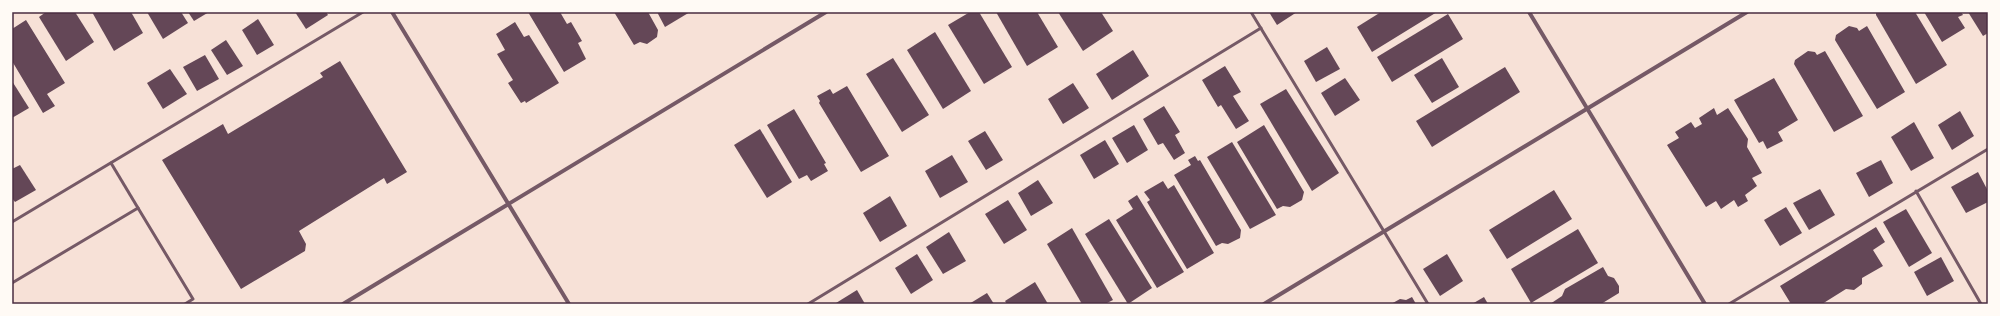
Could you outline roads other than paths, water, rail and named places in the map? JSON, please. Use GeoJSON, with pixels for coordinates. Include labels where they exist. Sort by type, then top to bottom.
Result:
{"type":"FeatureCollection","features":[{"type":"Feature","properties":{"kind":"street"},"geometry":{"type":"LineString","coordinates":[[392,12],[569,304]]}},
{"type":"Feature","properties":{"kind":"street"},"geometry":{"type":"LineString","coordinates":[[343,304],[826,12]]}},
{"type":"Feature","properties":{"kind":"street"},"geometry":{"type":"LineString","coordinates":[[1529,12],[1705,304]]}},
{"type":"Feature","properties":{"kind":"street"},"geometry":{"type":"LineString","coordinates":[[1264,304],[1588,110],[1747,12]]}},
{"type":"Feature","properties":{"kind":"lane"},"geometry":{"type":"LineString","coordinates":[[12,222],[363,12]]}},
{"type":"Feature","properties":{"kind":"lane"},"geometry":{"type":"LineString","coordinates":[[1251,12],[1428,304]]}},
{"type":"Feature","properties":{"kind":"lane"},"geometry":{"type":"LineString","coordinates":[[808,304],[1261,28]]}},
{"type":"Feature","properties":{"kind":"lane"},"geometry":{"type":"LineString","coordinates":[[1729,304],[1988,148]]}},
{"type":"Feature","properties":{"kind":"lane"},"geometry":{"type":"LineString","coordinates":[[111,163],[193,299],[185,304]]}},
{"type":"Feature","properties":{"kind":"lane"},"geometry":{"type":"LineString","coordinates":[[1916,191],[1981,304]]}},
{"type":"Feature","properties":{"kind":"lane"},"geometry":{"type":"LineString","coordinates":[[12,283],[138,208]]}}]}
